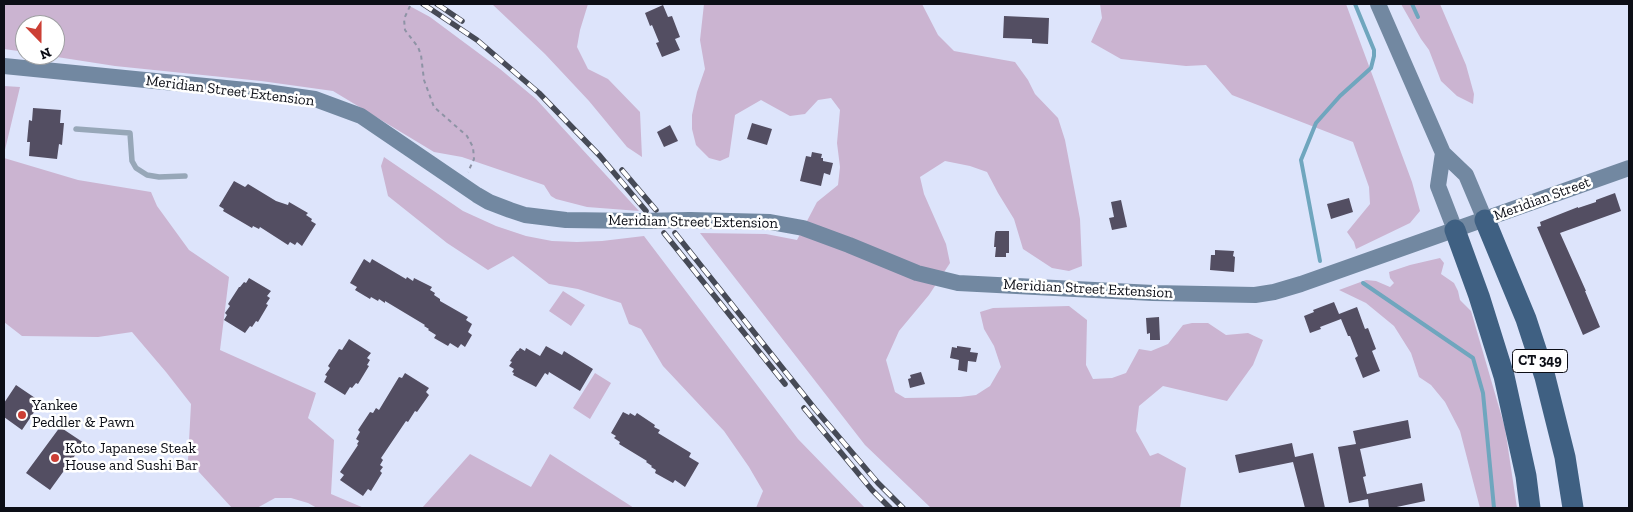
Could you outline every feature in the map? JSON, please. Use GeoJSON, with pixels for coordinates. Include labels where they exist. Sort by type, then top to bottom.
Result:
{"type":"FeatureCollection","features":[{"type":"Feature","properties":{"kind":"highway","name":"CT 349"},"geometry":{"type":"LineString","coordinates":[[1485,220],[1526,319],[1546,377],[1565,457],[1573,508]]}},
{"type":"Feature","properties":{"kind":"highway","name":"CT 349"},"geometry":{"type":"LineString","coordinates":[[1455,230],[1504,376],[1526,476],[1530,508]]}},
{"type":"Feature","properties":{"kind":"street","name":"CT 349"},"geometry":{"type":"LineString","coordinates":[[1378,4],[1443,153],[1466,174],[1485,220]]}},
{"type":"Feature","properties":{"kind":"street","name":"Meridian Street Extension"},"geometry":{"type":"LineString","coordinates":[[4,66],[266,92],[315,99],[361,116],[489,202],[525,215],[566,220],[770,222],[803,228],[917,273],[958,283],[1227,295],[1266,294],[1281,291],[1455,230]]}},
{"type":"Feature","properties":{"kind":"street","name":"CT 349"},"geometry":{"type":"LineString","coordinates":[[1443,153],[1438,186],[1455,230]]}},
{"type":"Feature","properties":{"kind":"street","name":"Meridian Street"},"geometry":{"type":"LineString","coordinates":[[1455,230],[1629,168]]}},
{"type":"Feature","properties":{"kind":"lane"},"geometry":{"type":"LineString","coordinates":[[76,129],[130,132],[132,160],[136,168],[146,175],[159,177],[185,176]]}},
{"type":"Feature","properties":{"kind":"path"},"geometry":{"type":"LineString","coordinates":[[410,6],[404,19],[404,30],[418,47],[421,55],[424,80],[431,100],[438,112],[466,136],[473,147],[473,164],[459,183]]}},
{"type":"Feature","properties":{"kind":"shaded area"},"geometry":{"type":"Polygon","coordinates":[[[4,4],[406,4],[430,17],[500,69],[536,99],[639,211],[587,207],[556,199],[551,196],[544,185],[462,157],[434,152],[333,91],[261,81],[115,66],[65,58],[65,15],[15,15],[15,51],[4,49],[4,4]]]}},
{"type":"Feature","properties":{"kind":"shaded area"},"geometry":{"type":"Polygon","coordinates":[[[492,4],[588,4],[577,47],[588,69],[608,79],[640,112],[642,157],[627,147],[589,101],[545,54],[492,4]]]}},
{"type":"Feature","properties":{"kind":"shaded area"},"geometry":{"type":"Polygon","coordinates":[[[704,4],[922,4],[938,35],[954,51],[1015,62],[1035,94],[1058,118],[1065,140],[1080,219],[1082,266],[1069,271],[1052,268],[1023,249],[1014,219],[987,172],[945,161],[920,177],[924,194],[946,244],[950,263],[929,295],[899,331],[886,360],[895,392],[905,398],[960,397],[976,395],[990,386],[1001,367],[994,346],[984,329],[980,312],[993,308],[1069,306],[1087,320],[1086,365],[1093,379],[1112,378],[1126,373],[1139,349],[1151,351],[1168,344],[1183,325],[1208,323],[1226,335],[1248,333],[1263,340],[1253,365],[1227,401],[1163,386],[1139,406],[1136,431],[1150,456],[1158,453],[1186,468],[1180,508],[931,508],[865,445],[700,233],[766,234],[797,240],[817,202],[838,185],[840,167],[837,143],[840,110],[831,98],[818,100],[805,114],[790,116],[761,100],[735,115],[729,157],[720,161],[709,158],[696,145],[692,129],[692,115],[705,69],[700,40],[704,4]]]}},
{"type":"Feature","properties":{"kind":"shaded area"},"geometry":{"type":"Polygon","coordinates":[[[1100,4],[1346,4],[1412,182],[1420,211],[1410,223],[1356,249],[1354,242],[1347,232],[1370,204],[1369,187],[1353,142],[1232,95],[1206,65],[1186,66],[1121,59],[1091,42],[1102,18],[1100,4]]]}},
{"type":"Feature","properties":{"kind":"shaded area"},"geometry":{"type":"Polygon","coordinates":[[[1401,4],[1440,4],[1466,65],[1474,94],[1473,104],[1457,96],[1441,81],[1429,50],[1401,4]]]}},
{"type":"Feature","properties":{"kind":"shaded area"},"geometry":{"type":"Polygon","coordinates":[[[4,86],[20,87],[4,154],[4,86]]]}},
{"type":"Feature","properties":{"kind":"shaded area"},"geometry":{"type":"Polygon","coordinates":[[[384,157],[463,211],[496,226],[526,236],[552,241],[577,242],[644,236],[798,439],[865,508],[756,508],[763,491],[749,467],[724,431],[663,366],[641,329],[629,324],[621,303],[578,289],[549,284],[513,256],[488,270],[447,243],[388,196],[381,166],[384,157]]]}},
{"type":"Feature","properties":{"kind":"shaded area"},"geometry":{"type":"Polygon","coordinates":[[[4,158],[78,180],[151,192],[157,206],[189,250],[229,277],[220,350],[316,393],[308,418],[334,440],[331,494],[364,508],[317,508],[291,498],[275,498],[257,508],[232,508],[188,460],[191,404],[132,332],[98,337],[22,336],[4,322],[4,158]]]}},
{"type":"Feature","properties":{"kind":"shaded area"},"geometry":{"type":"Polygon","coordinates":[[[1440,258],[1444,263],[1441,274],[1454,283],[1460,300],[1471,311],[1505,428],[1517,508],[1480,508],[1460,431],[1445,402],[1431,385],[1419,377],[1411,353],[1394,326],[1366,303],[1339,290],[1366,280],[1376,281],[1390,287],[1394,283],[1390,278],[1389,272],[1440,258]]]}},
{"type":"Feature","properties":{"kind":"shaded area"},"geometry":{"type":"Polygon","coordinates":[[[563,291],[585,305],[571,326],[549,311],[563,291]]]}},
{"type":"Feature","properties":{"kind":"shaded area"},"geometry":{"type":"Polygon","coordinates":[[[595,373],[611,383],[590,419],[573,408],[595,373]]]}},
{"type":"Feature","properties":{"kind":"shaded area"},"geometry":{"type":"Polygon","coordinates":[[[470,454],[531,487],[550,454],[634,508],[422,508],[470,454]]]}},
{"type":"Feature","properties":{"kind":"building"},"geometry":{"type":"Polygon","coordinates":[[[663,5],[668,17],[672,16],[680,37],[675,39],[680,50],[662,57],[656,43],[659,42],[645,13],[663,5]]]}},
{"type":"Feature","properties":{"kind":"building"},"geometry":{"type":"Polygon","coordinates":[[[1004,16],[1049,18],[1048,44],[1032,43],[1032,39],[1003,38],[1004,16]]]}},
{"type":"Feature","properties":{"kind":"building"},"geometry":{"type":"Polygon","coordinates":[[[33,108],[61,110],[60,123],[64,123],[62,145],[59,144],[57,159],[29,156],[30,142],[27,142],[29,120],[32,121],[33,108]]]}},
{"type":"Feature","properties":{"kind":"building"},"geometry":{"type":"Polygon","coordinates":[[[752,123],[772,129],[767,145],[747,139],[752,123]]]}},
{"type":"Feature","properties":{"kind":"building"},"geometry":{"type":"Polygon","coordinates":[[[670,125],[678,141],[664,147],[657,132],[670,125]]]}},
{"type":"Feature","properties":{"kind":"building"},"geometry":{"type":"Polygon","coordinates":[[[812,152],[822,154],[821,158],[823,158],[823,161],[833,163],[830,175],[824,173],[821,186],[800,181],[806,156],[811,157],[812,152]]]}},
{"type":"Feature","properties":{"kind":"building"},"geometry":{"type":"Polygon","coordinates":[[[234,181],[245,187],[248,184],[276,201],[288,205],[289,202],[308,213],[306,215],[316,224],[302,246],[297,242],[295,245],[290,242],[288,245],[260,227],[259,229],[253,226],[252,228],[223,211],[224,209],[219,206],[234,181]]]}},
{"type":"Feature","properties":{"kind":"building"},"geometry":{"type":"Polygon","coordinates":[[[1615,193],[1621,211],[1560,233],[1600,327],[1583,335],[1537,227],[1541,226],[1540,222],[1596,202],[1596,200],[1615,193]]]}},
{"type":"Feature","properties":{"kind":"building"},"geometry":{"type":"Polygon","coordinates":[[[1349,198],[1353,212],[1331,219],[1327,204],[1349,198]]]}},
{"type":"Feature","properties":{"kind":"building"},"geometry":{"type":"Polygon","coordinates":[[[1121,200],[1127,227],[1112,230],[1109,218],[1114,217],[1111,202],[1121,200]]]}},
{"type":"Feature","properties":{"kind":"building"},"geometry":{"type":"Polygon","coordinates":[[[996,231],[1009,231],[1009,253],[1006,253],[1006,257],[995,257],[996,231]]]}},
{"type":"Feature","properties":{"kind":"building"},"geometry":{"type":"Polygon","coordinates":[[[1215,250],[1234,251],[1234,272],[1210,270],[1211,255],[1215,255],[1215,250]]]}},
{"type":"Feature","properties":{"kind":"building"},"geometry":{"type":"Polygon","coordinates":[[[364,259],[370,263],[372,259],[406,279],[407,277],[413,281],[414,278],[432,287],[430,290],[435,293],[434,295],[440,301],[468,317],[466,320],[472,324],[468,332],[472,335],[465,347],[461,344],[458,348],[450,343],[448,346],[434,338],[436,335],[428,330],[425,325],[385,301],[385,303],[371,297],[370,299],[355,290],[357,287],[350,283],[364,259]]]}},
{"type":"Feature","properties":{"kind":"building"},"geometry":{"type":"Polygon","coordinates":[[[249,278],[271,291],[267,296],[270,298],[266,304],[268,305],[258,322],[256,321],[252,327],[250,326],[245,333],[224,320],[227,315],[225,313],[230,306],[228,304],[239,287],[244,282],[246,283],[249,278]]]}},
{"type":"Feature","properties":{"kind":"building"},"geometry":{"type":"Polygon","coordinates":[[[1334,302],[1339,314],[1357,307],[1365,329],[1368,328],[1376,349],[1372,351],[1380,371],[1363,378],[1355,358],[1358,356],[1341,319],[1310,333],[1304,316],[1314,312],[1313,310],[1334,302]]]}},
{"type":"Feature","properties":{"kind":"building"},"geometry":{"type":"Polygon","coordinates":[[[1159,317],[1160,340],[1150,340],[1150,333],[1147,334],[1146,318],[1159,317]]]}},
{"type":"Feature","properties":{"kind":"building"},"geometry":{"type":"Polygon","coordinates":[[[349,339],[371,353],[367,358],[370,360],[367,365],[369,366],[358,384],[356,383],[352,388],[350,387],[345,395],[324,382],[327,376],[325,375],[330,368],[328,366],[339,349],[342,350],[349,339]]]}},
{"type":"Feature","properties":{"kind":"building"},"geometry":{"type":"Polygon","coordinates":[[[546,346],[562,355],[564,351],[593,369],[580,391],[549,372],[548,375],[545,373],[536,387],[513,375],[514,369],[509,366],[512,362],[510,361],[520,348],[525,351],[526,348],[540,356],[546,346]]]}},
{"type":"Feature","properties":{"kind":"building"},"geometry":{"type":"Polygon","coordinates":[[[957,346],[971,348],[970,352],[978,353],[976,362],[968,361],[967,372],[958,370],[959,360],[950,358],[952,347],[957,348],[957,346]]]}},
{"type":"Feature","properties":{"kind":"building"},"geometry":{"type":"Polygon","coordinates":[[[921,372],[925,384],[910,388],[908,379],[911,378],[910,375],[921,372]]]}},
{"type":"Feature","properties":{"kind":"building"},"geometry":{"type":"Polygon","coordinates":[[[405,373],[429,388],[426,392],[429,395],[417,412],[415,411],[408,422],[406,421],[381,458],[383,460],[380,465],[383,467],[380,471],[382,473],[371,491],[368,489],[363,496],[340,480],[344,475],[340,472],[358,445],[359,441],[356,439],[360,432],[358,430],[370,412],[373,413],[376,408],[379,410],[399,377],[402,378],[405,373]]]}},
{"type":"Feature","properties":{"kind":"building"},"geometry":{"type":"Polygon","coordinates":[[[16,385],[41,402],[22,430],[4,417],[4,403],[16,385]]]}},
{"type":"Feature","properties":{"kind":"building"},"geometry":{"type":"Polygon","coordinates":[[[623,412],[635,416],[637,413],[655,425],[654,427],[660,430],[658,433],[691,453],[689,457],[699,463],[685,487],[675,480],[673,483],[655,473],[656,470],[647,461],[619,444],[620,442],[614,438],[616,436],[611,433],[623,412]]]}},
{"type":"Feature","properties":{"kind":"building"},"geometry":{"type":"Polygon","coordinates":[[[1408,420],[1411,438],[1360,449],[1366,476],[1363,477],[1367,494],[1422,483],[1425,501],[1392,508],[1369,508],[1368,499],[1349,503],[1338,447],[1356,444],[1353,431],[1408,420]]]}},
{"type":"Feature","properties":{"kind":"building","name":"Koto Japanese Steak House and Sushi Bar"},"geometry":{"type":"Polygon","coordinates":[[[60,427],[84,443],[50,490],[26,473],[60,427]]]}},
{"type":"Feature","properties":{"kind":"building"},"geometry":{"type":"Polygon","coordinates":[[[1292,443],[1295,457],[1313,453],[1325,508],[1305,508],[1293,462],[1239,473],[1235,455],[1292,443]]]}},
{"type":"Feature","properties":{"kind":"waterway"},"geometry":{"type":"LineString","coordinates":[[1320,261],[1301,160],[1316,123],[1340,96],[1371,68],[1374,50],[1355,4]]}},
{"type":"Feature","properties":{"kind":"waterway"},"geometry":{"type":"LineString","coordinates":[[1412,4],[1418,17]]}},
{"type":"Feature","properties":{"kind":"waterway"},"geometry":{"type":"LineString","coordinates":[[1363,283],[1473,358],[1483,393],[1494,508]]}},
{"type":"Feature","properties":{"kind":"railway"},"geometry":{"type":"LineString","coordinates":[[423,4],[477,40],[539,93],[600,156],[646,211]]}},
{"type":"Feature","properties":{"kind":"railway"},"geometry":{"type":"LineString","coordinates":[[437,4],[462,21]]}},
{"type":"Feature","properties":{"kind":"railway"},"geometry":{"type":"LineString","coordinates":[[622,170],[656,210]]}},
{"type":"Feature","properties":{"kind":"railway"},"geometry":{"type":"LineString","coordinates":[[664,233],[785,384]]}},
{"type":"Feature","properties":{"kind":"railway"},"geometry":{"type":"LineString","coordinates":[[675,233],[815,409],[878,483],[903,508]]}},
{"type":"Feature","properties":{"kind":"railway"},"geometry":{"type":"LineString","coordinates":[[804,408],[872,490],[890,508]]}},
{"type":"Feature","properties":{"kind":"place","name":"Yankee Peddler & Pawn"},"geometry":{"type":"Point","coordinates":[22,415]}},
{"type":"Feature","properties":{"kind":"place","name":"Koto Japanese Steak House and Sushi Bar"},"geometry":{"type":"Point","coordinates":[55,458]}}]}
